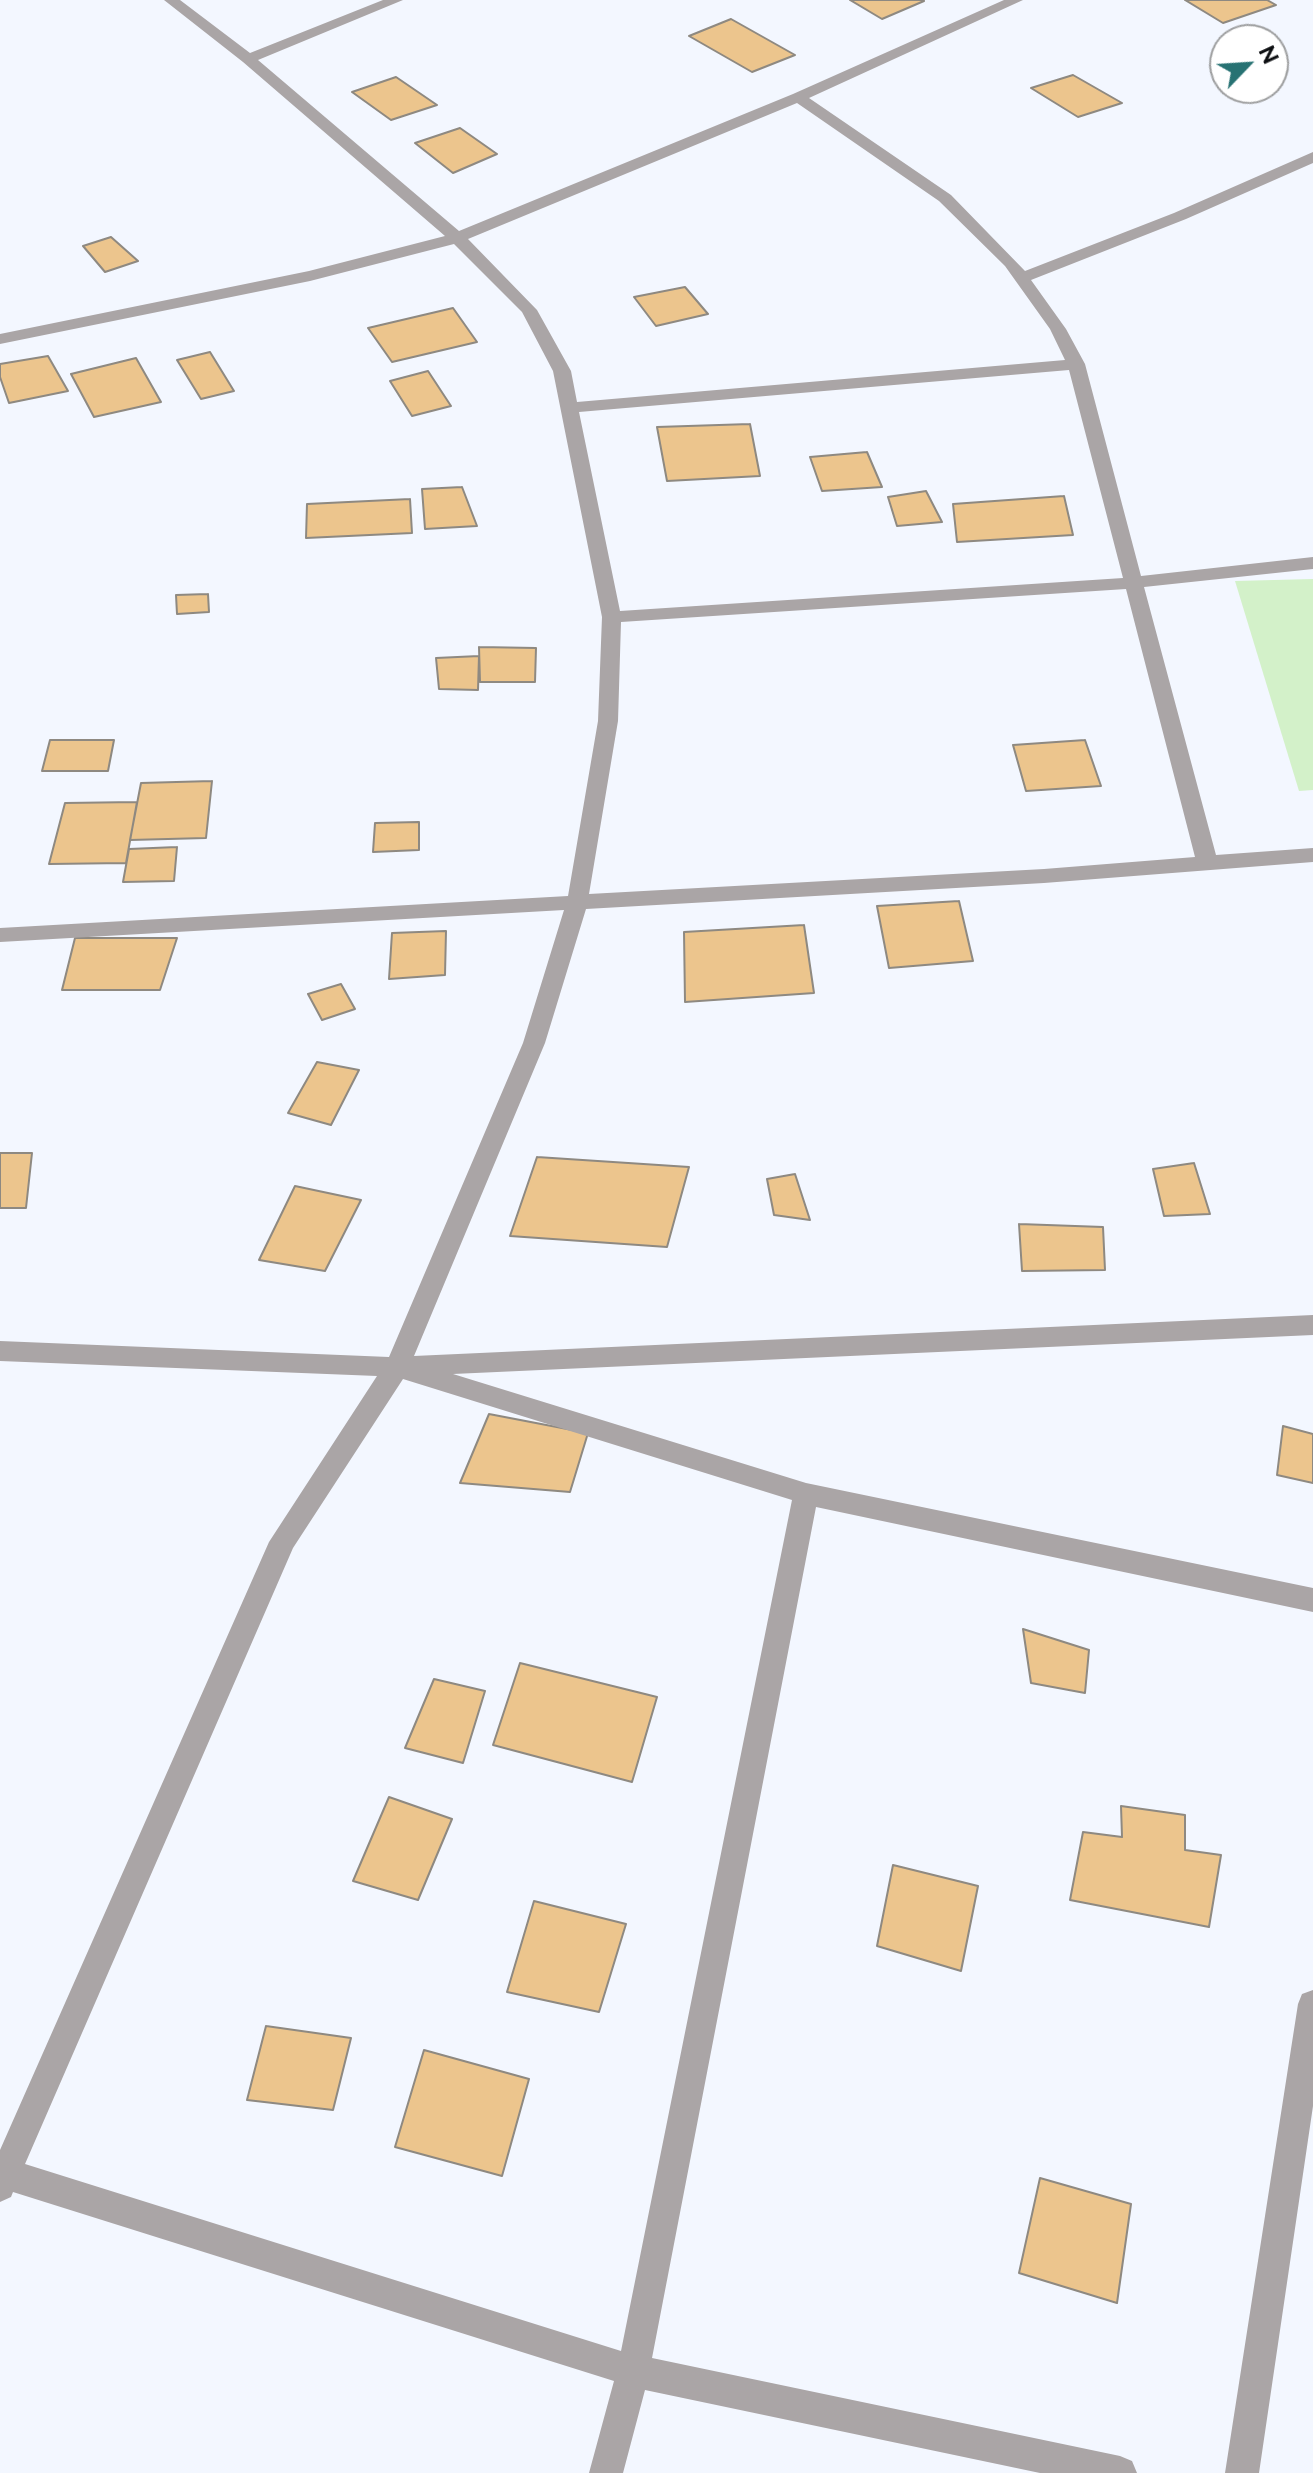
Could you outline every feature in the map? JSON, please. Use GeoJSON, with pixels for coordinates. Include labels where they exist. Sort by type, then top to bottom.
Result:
{"type":"FeatureCollection","features":[{"type":"Feature","properties":{"kind":"street"},"geometry":{"type":"LineString","coordinates":[[171,0],[248,59],[457,238],[529,310],[562,371],[612,617],[608,721],[577,903],[534,1043],[397,1367],[282,1542],[179,1782],[2,2177],[633,2371],[1120,2473]]}},
{"type":"Feature","properties":{"kind":"street"},"geometry":{"type":"LineString","coordinates":[[248,59],[396,0]]}},
{"type":"Feature","properties":{"kind":"street"},"geometry":{"type":"LineString","coordinates":[[0,339],[310,276],[457,238],[798,97],[1016,0]]}},
{"type":"Feature","properties":{"kind":"street"},"geometry":{"type":"LineString","coordinates":[[798,97],[945,198],[979,229],[1023,277],[1058,329],[1076,364],[1131,583],[1207,861]]}},
{"type":"Feature","properties":{"kind":"street"},"geometry":{"type":"LineString","coordinates":[[1023,277],[1180,216],[1313,157]]}},
{"type":"Feature","properties":{"kind":"street"},"geometry":{"type":"LineString","coordinates":[[570,408],[1076,364]]}},
{"type":"Feature","properties":{"kind":"street"},"geometry":{"type":"LineString","coordinates":[[612,617],[1131,583],[1313,563]]}},
{"type":"Feature","properties":{"kind":"street"},"geometry":{"type":"LineString","coordinates":[[0,935],[1044,876],[1313,855]]}},
{"type":"Feature","properties":{"kind":"street"},"geometry":{"type":"LineString","coordinates":[[0,1351],[397,1367],[1313,1325]]}},
{"type":"Feature","properties":{"kind":"street"},"geometry":{"type":"LineString","coordinates":[[397,1367],[806,1494],[1313,1600]]}},
{"type":"Feature","properties":{"kind":"street"},"geometry":{"type":"LineString","coordinates":[[606,2473],[633,2371],[806,1494]]}},
{"type":"Feature","properties":{"kind":"street"},"geometry":{"type":"LineString","coordinates":[[1242,2473],[1313,2004]]}},
{"type":"Feature","properties":{"kind":"green space"},"geometry":{"type":"Polygon","coordinates":[[[1313,579],[1313,790],[1299,791],[1235,581],[1313,579]]]}},
{"type":"Feature","properties":{"kind":"building"},"geometry":{"type":"Polygon","coordinates":[[[850,0],[922,0],[924,1],[882,19],[850,0]]]}},
{"type":"Feature","properties":{"kind":"building"},"geometry":{"type":"Polygon","coordinates":[[[1185,0],[1267,0],[1276,5],[1223,23],[1185,0]]]}},
{"type":"Feature","properties":{"kind":"building"},"geometry":{"type":"Polygon","coordinates":[[[731,19],[795,55],[752,72],[689,36],[731,19]]]}},
{"type":"Feature","properties":{"kind":"building"},"geometry":{"type":"Polygon","coordinates":[[[1073,75],[1122,103],[1078,117],[1031,88],[1073,75]]]}},
{"type":"Feature","properties":{"kind":"building"},"geometry":{"type":"Polygon","coordinates":[[[396,77],[437,105],[391,120],[352,92],[396,77]]]}},
{"type":"Feature","properties":{"kind":"building"},"geometry":{"type":"Polygon","coordinates":[[[460,128],[497,154],[453,173],[415,143],[460,128]]]}},
{"type":"Feature","properties":{"kind":"building"},"geometry":{"type":"Polygon","coordinates":[[[111,237],[138,261],[105,272],[83,246],[111,237]]]}},
{"type":"Feature","properties":{"kind":"building"},"geometry":{"type":"Polygon","coordinates":[[[685,287],[708,314],[656,326],[634,297],[685,287]]]}},
{"type":"Feature","properties":{"kind":"building"},"geometry":{"type":"Polygon","coordinates":[[[453,308],[477,342],[392,362],[368,328],[453,308]]]}},
{"type":"Feature","properties":{"kind":"building"},"geometry":{"type":"Polygon","coordinates":[[[210,352],[234,391],[201,399],[177,360],[210,352]]]}},
{"type":"Feature","properties":{"kind":"building"},"geometry":{"type":"Polygon","coordinates":[[[48,356],[68,391],[9,403],[0,377],[0,364],[48,356]]]}},
{"type":"Feature","properties":{"kind":"building"},"geometry":{"type":"Polygon","coordinates":[[[136,358],[161,402],[94,417],[71,374],[136,358]]]}},
{"type":"Feature","properties":{"kind":"building"},"geometry":{"type":"Polygon","coordinates":[[[428,371],[451,406],[412,416],[390,381],[428,371]]]}},
{"type":"Feature","properties":{"kind":"building"},"geometry":{"type":"Polygon","coordinates":[[[750,424],[760,476],[667,481],[657,427],[750,424]]]}},
{"type":"Feature","properties":{"kind":"building"},"geometry":{"type":"Polygon","coordinates":[[[867,452],[882,487],[822,491],[810,457],[867,452]]]}},
{"type":"Feature","properties":{"kind":"building"},"geometry":{"type":"Polygon","coordinates":[[[462,487],[477,526],[425,529],[422,489],[462,487]]]}},
{"type":"Feature","properties":{"kind":"building"},"geometry":{"type":"Polygon","coordinates":[[[926,491],[942,522],[897,526],[888,497],[926,491]]]}},
{"type":"Feature","properties":{"kind":"building"},"geometry":{"type":"Polygon","coordinates":[[[1064,496],[1073,535],[957,542],[953,504],[1064,496]]]}},
{"type":"Feature","properties":{"kind":"building"},"geometry":{"type":"Polygon","coordinates":[[[410,499],[412,533],[306,538],[307,504],[410,499]]]}},
{"type":"Feature","properties":{"kind":"building"},"geometry":{"type":"Polygon","coordinates":[[[208,594],[209,612],[177,614],[176,595],[208,594]]]}},
{"type":"Feature","properties":{"kind":"building"},"geometry":{"type":"Polygon","coordinates":[[[479,647],[536,648],[535,682],[480,682],[479,647]]]}},
{"type":"Feature","properties":{"kind":"building"},"geometry":{"type":"Polygon","coordinates":[[[479,656],[478,690],[439,689],[436,658],[479,656]]]}},
{"type":"Feature","properties":{"kind":"building"},"geometry":{"type":"Polygon","coordinates":[[[50,740],[114,740],[108,771],[42,771],[50,740]]]}},
{"type":"Feature","properties":{"kind":"building"},"geometry":{"type":"Polygon","coordinates":[[[1085,740],[1101,786],[1026,791],[1013,745],[1085,740]]]}},
{"type":"Feature","properties":{"kind":"building"},"geometry":{"type":"Polygon","coordinates":[[[212,781],[206,838],[130,840],[141,783],[212,781]]]}},
{"type":"Feature","properties":{"kind":"building"},"geometry":{"type":"Polygon","coordinates":[[[137,802],[126,863],[49,864],[65,803],[137,802]]]}},
{"type":"Feature","properties":{"kind":"building"},"geometry":{"type":"Polygon","coordinates":[[[419,822],[419,850],[373,852],[375,823],[419,822]]]}},
{"type":"Feature","properties":{"kind":"building"},"geometry":{"type":"Polygon","coordinates":[[[177,847],[174,881],[123,882],[129,849],[177,847]]]}},
{"type":"Feature","properties":{"kind":"building"},"geometry":{"type":"Polygon","coordinates":[[[959,901],[973,961],[889,968],[877,906],[959,901]]]}},
{"type":"Feature","properties":{"kind":"building"},"geometry":{"type":"Polygon","coordinates":[[[804,925],[814,993],[685,1002],[684,932],[804,925]]]}},
{"type":"Feature","properties":{"kind":"building"},"geometry":{"type":"Polygon","coordinates":[[[446,931],[445,975],[389,979],[392,933],[446,931]]]}},
{"type":"Feature","properties":{"kind":"building"},"geometry":{"type":"Polygon","coordinates":[[[75,938],[177,938],[160,990],[62,990],[75,938]]]}},
{"type":"Feature","properties":{"kind":"building"},"geometry":{"type":"Polygon","coordinates":[[[341,984],[355,1009],[322,1020],[308,994],[341,984]]]}},
{"type":"Feature","properties":{"kind":"building"},"geometry":{"type":"Polygon","coordinates":[[[317,1062],[359,1070],[331,1125],[288,1113],[317,1062]]]}},
{"type":"Feature","properties":{"kind":"building"},"geometry":{"type":"Polygon","coordinates":[[[0,1153],[32,1153],[26,1208],[0,1208],[0,1153]]]}},
{"type":"Feature","properties":{"kind":"building"},"geometry":{"type":"Polygon","coordinates":[[[537,1157],[689,1167],[667,1247],[510,1236],[537,1157]]]}},
{"type":"Feature","properties":{"kind":"building"},"geometry":{"type":"Polygon","coordinates":[[[1194,1163],[1210,1214],[1164,1216],[1153,1169],[1194,1163]]]}},
{"type":"Feature","properties":{"kind":"building"},"geometry":{"type":"Polygon","coordinates":[[[795,1174],[810,1220],[774,1215],[767,1179],[795,1174]]]}},
{"type":"Feature","properties":{"kind":"building"},"geometry":{"type":"Polygon","coordinates":[[[295,1186],[361,1200],[325,1271],[259,1260],[295,1186]]]}},
{"type":"Feature","properties":{"kind":"building"},"geometry":{"type":"Polygon","coordinates":[[[1019,1224],[1103,1227],[1105,1270],[1022,1271],[1019,1224]]]}},
{"type":"Feature","properties":{"kind":"building"},"geometry":{"type":"Polygon","coordinates":[[[489,1414],[588,1433],[570,1492],[460,1483],[489,1414]]]}},
{"type":"Feature","properties":{"kind":"building"},"geometry":{"type":"Polygon","coordinates":[[[1283,1426],[1313,1434],[1313,1483],[1277,1475],[1283,1426]]]}},
{"type":"Feature","properties":{"kind":"building"},"geometry":{"type":"Polygon","coordinates":[[[1023,1629],[1089,1650],[1085,1693],[1031,1683],[1023,1629]]]}},
{"type":"Feature","properties":{"kind":"building"},"geometry":{"type":"Polygon","coordinates":[[[520,1663],[657,1697],[632,1782],[493,1745],[520,1663]]]}},
{"type":"Feature","properties":{"kind":"building"},"geometry":{"type":"Polygon","coordinates":[[[434,1679],[485,1691],[463,1763],[405,1748],[434,1679]]]}},
{"type":"Feature","properties":{"kind":"building"},"geometry":{"type":"Polygon","coordinates":[[[389,1797],[452,1819],[418,1900],[353,1881],[389,1797]]]}},
{"type":"Feature","properties":{"kind":"building"},"geometry":{"type":"Polygon","coordinates":[[[1121,1806],[1185,1815],[1185,1850],[1221,1855],[1209,1927],[1070,1900],[1083,1832],[1122,1837],[1121,1806]]]}},
{"type":"Feature","properties":{"kind":"building"},"geometry":{"type":"Polygon","coordinates":[[[893,1865],[978,1886],[961,1971],[877,1946],[893,1865]]]}},
{"type":"Feature","properties":{"kind":"building"},"geometry":{"type":"Polygon","coordinates":[[[534,1901],[626,1924],[599,2012],[507,1992],[534,1901]]]}},
{"type":"Feature","properties":{"kind":"building"},"geometry":{"type":"Polygon","coordinates":[[[266,2026],[351,2038],[333,2110],[247,2100],[266,2026]]]}},
{"type":"Feature","properties":{"kind":"building"},"geometry":{"type":"Polygon","coordinates":[[[424,2050],[529,2079],[502,2176],[395,2147],[424,2050]]]}},
{"type":"Feature","properties":{"kind":"building"},"geometry":{"type":"Polygon","coordinates":[[[1040,2178],[1131,2204],[1117,2303],[1019,2273],[1040,2178]]]}}]}
